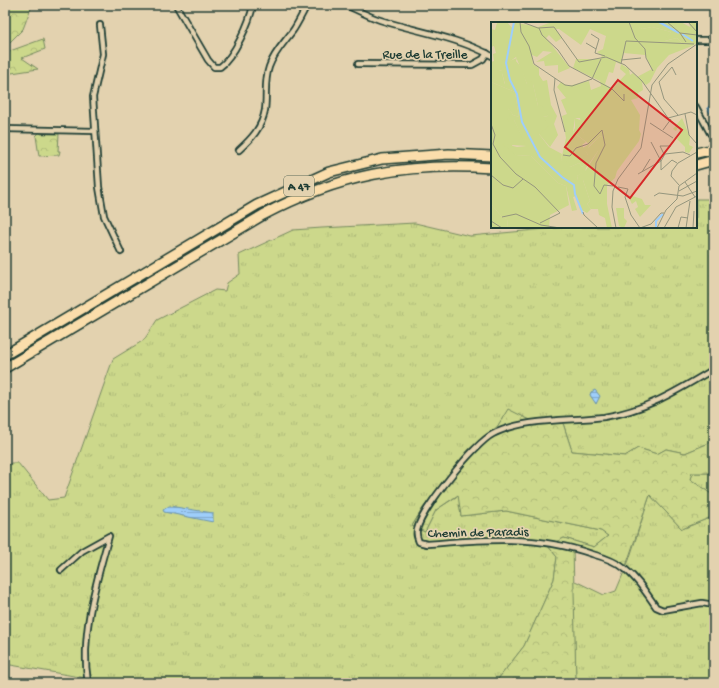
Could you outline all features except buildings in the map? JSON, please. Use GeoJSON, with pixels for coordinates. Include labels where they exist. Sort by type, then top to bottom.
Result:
{"type":"FeatureCollection","features":[{"type":"Feature","properties":{"kind":"highway"},"geometry":{"type":"LineString","coordinates":[[697,153],[714,149]]}},
{"type":"Feature","properties":{"kind":"highway","name":"A 47"},"geometry":{"type":"LineString","coordinates":[[5,355],[258,205],[329,172],[382,159],[449,154],[491,156]]}},
{"type":"Feature","properties":{"kind":"highway"},"geometry":{"type":"LineString","coordinates":[[697,165],[714,160]]}},
{"type":"Feature","properties":{"kind":"highway","name":"A 47"},"geometry":{"type":"LineString","coordinates":[[5,368],[263,216],[306,194],[335,183],[385,171],[451,166],[491,168]]}},
{"type":"Feature","properties":{"kind":"street"},"geometry":{"type":"LineString","coordinates":[[176,5],[208,60],[214,67],[220,67],[230,57],[245,28],[253,5]]}},
{"type":"Feature","properties":{"kind":"street"},"geometry":{"type":"LineString","coordinates":[[239,150],[255,134],[261,123],[265,110],[265,82],[268,68],[274,56],[293,30],[307,5]]}},
{"type":"Feature","properties":{"kind":"street"},"geometry":{"type":"LineString","coordinates":[[346,5],[380,20],[451,39],[475,47],[491,55]]}},
{"type":"Feature","properties":{"kind":"street"},"geometry":{"type":"LineString","coordinates":[[100,25],[103,54],[93,97],[95,131],[102,206],[121,252]]}},
{"type":"Feature","properties":{"kind":"street"},"geometry":{"type":"LineString","coordinates":[[697,40],[714,40]]}},
{"type":"Feature","properties":{"kind":"street","name":"Rue de la Treille"},"geometry":{"type":"LineString","coordinates":[[358,64],[472,65],[483,59],[487,53]]}},
{"type":"Feature","properties":{"kind":"street"},"geometry":{"type":"LineString","coordinates":[[697,109],[710,133]]}},
{"type":"Feature","properties":{"kind":"street"},"geometry":{"type":"LineString","coordinates":[[5,129],[95,131]]}},
{"type":"Feature","properties":{"kind":"street","name":"Chemin de Paradis"},"geometry":{"type":"LineString","coordinates":[[714,369],[683,389],[640,409],[605,416],[537,422],[492,434],[472,452],[450,480],[428,510],[417,528],[416,535],[419,542],[427,544],[480,539],[510,539],[571,546],[600,556],[625,568],[656,607],[663,610],[702,604],[714,605]]}},
{"type":"Feature","properties":{"kind":"street"},"geometry":{"type":"LineString","coordinates":[[61,570],[82,551],[109,536],[91,608],[87,633],[88,683]]}},
{"type":"Feature","properties":{"kind":"green space"},"geometry":{"type":"Polygon","coordinates":[[[5,5],[32,5],[23,29],[5,47],[5,5]]]}},
{"type":"Feature","properties":{"kind":"green space"},"geometry":{"type":"Polygon","coordinates":[[[43,39],[45,49],[22,58],[38,69],[5,74],[5,61],[10,51],[43,39]]]}},
{"type":"Feature","properties":{"kind":"green space"},"geometry":{"type":"Polygon","coordinates":[[[40,132],[41,134],[59,134],[59,155],[39,156],[36,136],[40,132]]]}},
{"type":"Feature","properties":{"kind":"green space"},"geometry":{"type":"Polygon","coordinates":[[[697,199],[714,199],[714,441],[685,453],[666,449],[657,454],[638,448],[625,456],[572,451],[561,417],[530,420],[508,410],[497,427],[468,450],[423,508],[412,526],[425,532],[436,510],[459,495],[461,516],[506,511],[601,531],[608,536],[594,547],[564,538],[548,546],[557,557],[554,579],[524,646],[495,683],[91,683],[91,679],[5,664],[5,468],[11,463],[18,463],[48,500],[64,498],[113,359],[144,340],[157,320],[215,290],[225,291],[227,283],[240,274],[239,255],[293,230],[415,223],[470,236],[557,228],[697,228],[697,199]]]}},
{"type":"Feature","properties":{"kind":"green space"},"geometry":{"type":"Polygon","coordinates":[[[508,409],[530,420],[561,417],[572,451],[625,456],[638,448],[657,454],[666,449],[685,453],[714,441],[714,473],[692,473],[690,479],[714,496],[714,516],[682,529],[650,495],[626,566],[573,546],[576,683],[495,683],[524,646],[554,579],[557,557],[548,546],[564,538],[594,547],[608,536],[601,531],[506,511],[461,516],[458,495],[436,510],[425,532],[412,526],[423,508],[468,450],[497,427],[508,409]]]}},
{"type":"Feature","properties":{"kind":"green space"},"geometry":{"type":"Polygon","coordinates":[[[691,473],[714,473],[714,496],[690,479],[691,473]]]}},
{"type":"Feature","properties":{"kind":"green space"},"geometry":{"type":"Polygon","coordinates":[[[650,495],[682,529],[714,516],[714,683],[576,683],[573,580],[604,595],[616,591],[629,560],[650,495]]]}},
{"type":"Feature","properties":{"kind":"water"},"geometry":{"type":"Polygon","coordinates":[[[714,101],[714,114],[710,114],[707,108],[714,101]]]}},
{"type":"Feature","properties":{"kind":"water"},"geometry":{"type":"Polygon","coordinates":[[[595,390],[600,396],[596,404],[590,395],[591,392],[595,390]]]}},
{"type":"Feature","properties":{"kind":"water"},"geometry":{"type":"Polygon","coordinates":[[[169,506],[213,513],[213,522],[164,512],[163,510],[169,506]]]}},
{"type":"Feature","properties":{"kind":"tunnel"},"geometry":{"type":"LineString","coordinates":[[710,133],[714,141]]}}]}
